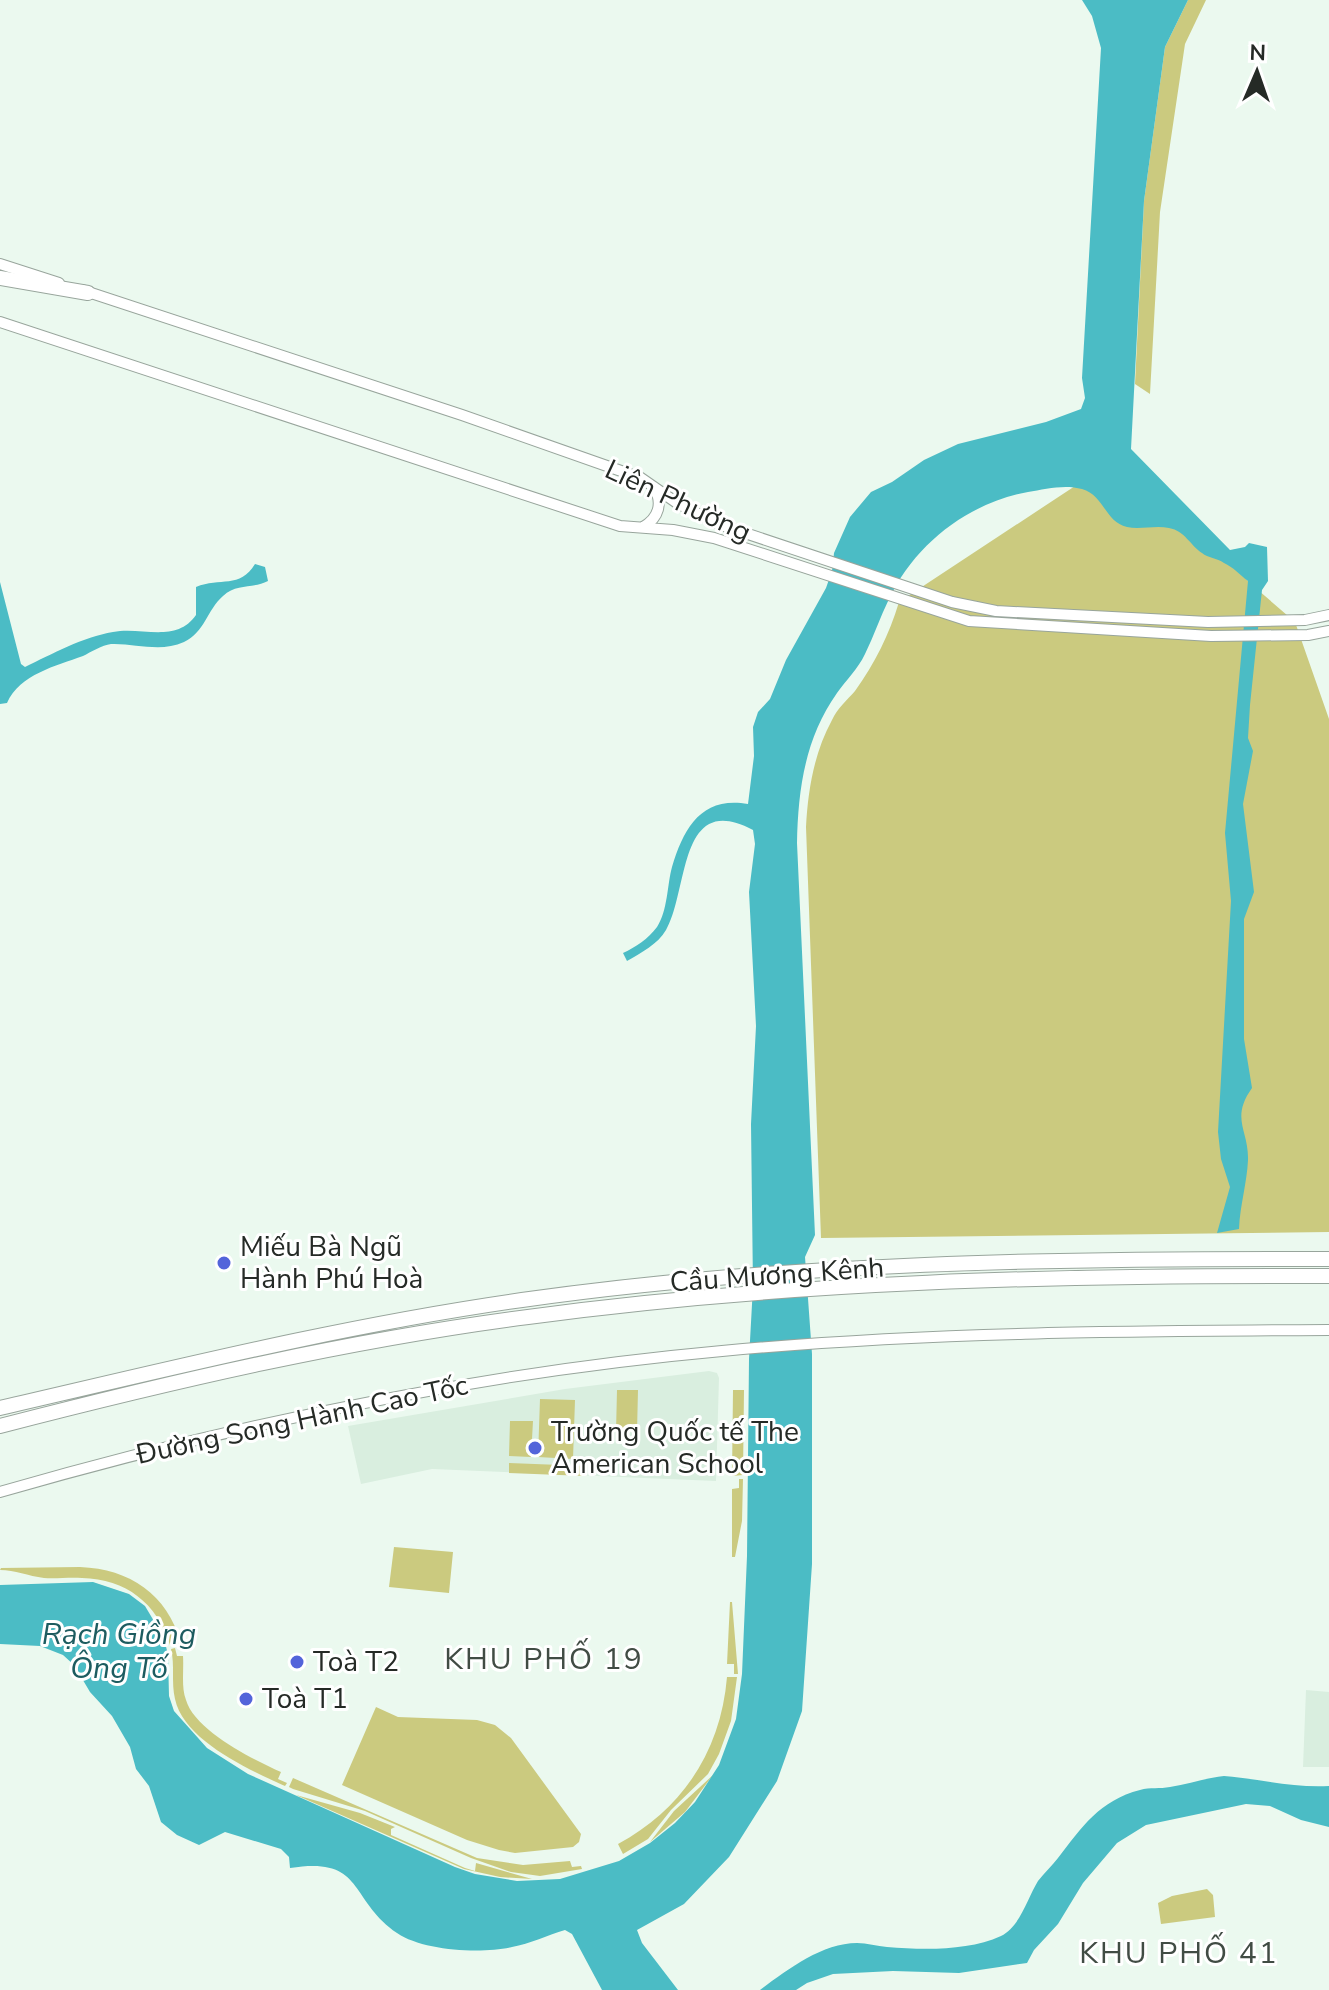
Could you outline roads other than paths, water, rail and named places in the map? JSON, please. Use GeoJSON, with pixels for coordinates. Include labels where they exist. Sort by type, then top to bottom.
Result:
{"type":"FeatureCollection","features":[{"type":"Feature","properties":{"kind":"highway"},"geometry":{"type":"LineString","coordinates":[[0,278],[88,293]]}},
{"type":"Feature","properties":{"kind":"highway","name":"Cầu Mương Kênh"},"geometry":{"type":"LineString","coordinates":[[0,1408],[295,1340],[403,1318],[523,1300],[739,1276],[1032,1259],[1329,1259]]}},
{"type":"Feature","properties":{"kind":"highway","name":"Cầu Mương Kênh"},"geometry":{"type":"LineString","coordinates":[[0,1426],[283,1359],[406,1335],[526,1317],[741,1293],[875,1284],[1033,1277],[1329,1276]]}},
{"type":"Feature","properties":{"kind":"street","name":"Liên Phường"},"geometry":{"type":"LineString","coordinates":[[0,264],[462,415],[641,478],[705,518],[952,602],[996,611],[1235,623],[1305,620],[1329,615]]}},
{"type":"Feature","properties":{"kind":"street","name":"Liên Phường"},"geometry":{"type":"LineString","coordinates":[[0,322],[605,521],[638,529],[699,534],[948,616],[996,625],[1211,636],[1308,635],[1329,631]]}},
{"type":"Feature","properties":{"kind":"street"},"geometry":{"type":"LineString","coordinates":[[638,529],[651,523],[658,511],[659,498],[653,485]]}},
{"type":"Feature","properties":{"kind":"street","name":"Đường Song Hành Cao Tốc"},"geometry":{"type":"LineString","coordinates":[[0,1492],[75,1470],[284,1419],[458,1386],[607,1363],[750,1348],[958,1334],[1329,1330]]}},
{"type":"Feature","properties":{"kind":"water","name":"Rạch Giồng Ông Tố"},"geometry":{"type":"Polygon","coordinates":[[[1082,0],[1188,0],[1165,47],[1144,201],[1131,449],[1230,550],[1249,543],[1267,547],[1268,581],[1262,590],[1250,705],[1248,738],[1253,751],[1243,804],[1254,892],[1244,919],[1244,1039],[1252,1088],[1241,1116],[1248,1160],[1239,1229],[1217,1233],[1230,1187],[1221,1159],[1218,1132],[1231,901],[1225,833],[1248,581],[1227,565],[1202,553],[1175,530],[1164,527],[1132,528],[1120,524],[1095,497],[1082,489],[1055,488],[1006,498],[965,516],[946,529],[913,561],[900,579],[862,659],[826,710],[805,765],[797,843],[815,1235],[805,1257],[812,1354],[812,1564],[802,1711],[777,1781],[729,1857],[684,1904],[637,1930],[642,1943],[678,1990],[602,1990],[572,1934],[565,1930],[500,1949],[453,1949],[422,1944],[397,1933],[381,1920],[344,1874],[331,1868],[314,1866],[290,1868],[289,1857],[281,1849],[225,1832],[199,1845],[177,1835],[161,1822],[149,1786],[136,1769],[130,1747],[112,1716],[90,1692],[74,1665],[63,1655],[40,1646],[0,1644],[0,1585],[93,1582],[129,1594],[145,1606],[164,1638],[168,1655],[169,1696],[174,1711],[207,1748],[248,1774],[475,1874],[517,1881],[560,1879],[619,1861],[650,1843],[695,1802],[719,1765],[736,1719],[742,1674],[753,1286],[751,1124],[756,1026],[749,892],[755,844],[753,830],[729,821],[711,823],[699,834],[690,850],[673,913],[663,935],[627,961],[623,953],[642,942],[657,927],[677,852],[689,827],[707,810],[718,805],[748,804],[754,756],[753,727],[758,712],[770,699],[786,660],[826,588],[834,553],[850,517],[871,492],[924,460],[958,444],[1046,422],[1081,409],[1085,398],[1082,378],[1101,48],[1092,16],[1082,0]]]}},
{"type":"Feature","properties":{"kind":"water"},"geometry":{"type":"Polygon","coordinates":[[[255,564],[265,567],[268,581],[228,592],[197,633],[184,642],[166,647],[104,646],[30,678],[7,703],[0,704],[0,582],[21,664],[25,667],[102,634],[179,629],[196,615],[196,587],[236,580],[255,564]]]}},
{"type":"Feature","properties":{"kind":"water"},"geometry":{"type":"Polygon","coordinates":[[[1224,1776],[1289,1785],[1329,1786],[1329,1827],[1301,1820],[1270,1806],[1246,1804],[1146,1825],[1117,1843],[1083,1883],[1058,1924],[1034,1950],[1027,1963],[959,1973],[893,1971],[833,1974],[796,1990],[760,1990],[806,1959],[844,1944],[931,1949],[974,1944],[1001,1936],[1018,1919],[1040,1878],[1103,1808],[1140,1790],[1224,1776]]]}},
{"type":"Feature","properties":{"kind":"place","name":"Miếu Bà Ngũ Hành Phú Hoà"},"geometry":{"type":"Point","coordinates":[224,1263]}},
{"type":"Feature","properties":{"kind":"place","name":"Trường Quốc tế The American School"},"geometry":{"type":"Point","coordinates":[535,1448]}},
{"type":"Feature","properties":{"kind":"place","name":"Toà T2"},"geometry":{"type":"Point","coordinates":[297,1662]}},
{"type":"Feature","properties":{"kind":"place","name":"Toà T1"},"geometry":{"type":"Point","coordinates":[246,1699]}},
{"type":"Feature","properties":{"kind":"district","name":"KHU PHỐ 19"},"geometry":{"type":"Point","coordinates":[544,1659]}},
{"type":"Feature","properties":{"kind":"district","name":"KHU PHỐ 41"},"geometry":{"type":"Point","coordinates":[1179,1953]}}]}
